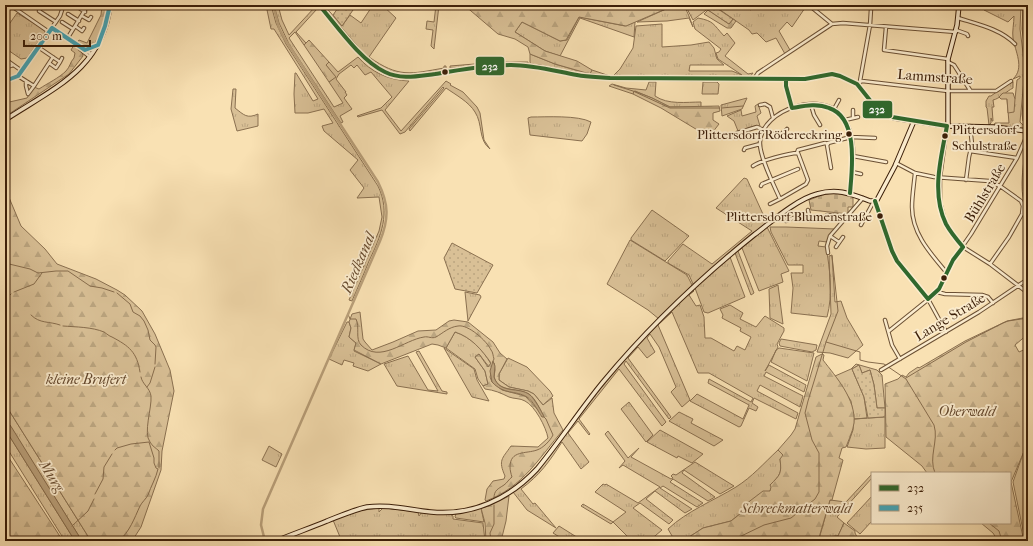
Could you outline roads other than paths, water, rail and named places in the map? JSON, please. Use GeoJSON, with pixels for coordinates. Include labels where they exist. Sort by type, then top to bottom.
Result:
{"type":"FeatureCollection","features":[{"type":"Feature","properties":{"kind":"main road"},"geometry":{"type":"LineString","coordinates":[[5,120],[72,75],[91,56],[98,45],[106,26],[110,5]]}},
{"type":"Feature","properties":{"kind":"main road"},"geometry":{"type":"LineString","coordinates":[[319,5],[370,63],[385,72],[394,75],[410,77],[485,66],[511,65],[538,66],[579,75],[610,78],[786,80],[805,79],[832,74],[859,83],[881,113],[894,118],[947,126],[993,127],[1028,132]]}},
{"type":"Feature","properties":{"kind":"main road"},"geometry":{"type":"LineString","coordinates":[[947,126],[948,60],[956,31],[959,5]]}},
{"type":"Feature","properties":{"kind":"main road"},"geometry":{"type":"LineString","coordinates":[[85,50],[98,45]]}},
{"type":"Feature","properties":{"kind":"main road"},"geometry":{"type":"LineString","coordinates":[[5,117],[11,116]]}},
{"type":"Feature","properties":{"kind":"main road"},"geometry":{"type":"LineString","coordinates":[[276,541],[343,514],[367,508],[389,506],[432,512],[454,512],[485,505],[507,495],[523,483],[537,469],[599,387],[645,335],[698,282],[764,227],[805,198],[817,194],[826,192],[850,193],[875,201],[880,196],[914,121]]}},
{"type":"Feature","properties":{"kind":"street"},"geometry":{"type":"LineString","coordinates":[[10,5],[49,32]]}},
{"type":"Feature","properties":{"kind":"street"},"geometry":{"type":"LineString","coordinates":[[42,5],[39,11],[56,22]]}},
{"type":"Feature","properties":{"kind":"street"},"geometry":{"type":"LineString","coordinates":[[5,81],[18,76],[22,71],[56,22],[62,12],[62,5]]}},
{"type":"Feature","properties":{"kind":"street"},"geometry":{"type":"LineString","coordinates":[[82,5],[80,8],[85,12]]}},
{"type":"Feature","properties":{"kind":"street"},"geometry":{"type":"LineString","coordinates":[[67,39],[90,5]]}},
{"type":"Feature","properties":{"kind":"street"},"geometry":{"type":"LineString","coordinates":[[810,6],[832,24]]}},
{"type":"Feature","properties":{"kind":"street"},"geometry":{"type":"LineString","coordinates":[[859,83],[870,25],[870,9]]}},
{"type":"Feature","properties":{"kind":"street"},"geometry":{"type":"LineString","coordinates":[[68,14],[79,21]]}},
{"type":"Feature","properties":{"kind":"street"},"geometry":{"type":"LineString","coordinates":[[82,16],[89,20],[92,17]]}},
{"type":"Feature","properties":{"kind":"street"},"geometry":{"type":"LineString","coordinates":[[958,18],[983,26],[1007,37],[1015,44]]}},
{"type":"Feature","properties":{"kind":"street"},"geometry":{"type":"LineString","coordinates":[[62,22],[82,31],[84,28]]}},
{"type":"Feature","properties":{"kind":"street"},"geometry":{"type":"LineString","coordinates":[[754,79],[758,73],[832,24],[840,23],[956,31],[967,34],[968,36]]}},
{"type":"Feature","properties":{"kind":"street"},"geometry":{"type":"LineString","coordinates":[[886,27],[884,50],[948,60],[954,65],[970,90]]}},
{"type":"Feature","properties":{"kind":"street"},"geometry":{"type":"LineString","coordinates":[[52,28],[91,56]]}},
{"type":"Feature","properties":{"kind":"street"},"geometry":{"type":"LineString","coordinates":[[77,46],[85,50],[91,56]]}},
{"type":"Feature","properties":{"kind":"street"},"geometry":{"type":"LineString","coordinates":[[38,47],[60,62]]}},
{"type":"Feature","properties":{"kind":"street"},"geometry":{"type":"LineString","coordinates":[[26,81],[28,94],[53,57]]}},
{"type":"Feature","properties":{"kind":"street"},"geometry":{"type":"LineString","coordinates":[[49,63],[56,68],[62,58]]}},
{"type":"Feature","properties":{"kind":"street"},"geometry":{"type":"LineString","coordinates":[[5,59],[22,71]]}},
{"type":"Feature","properties":{"kind":"street"},"geometry":{"type":"LineString","coordinates":[[5,68],[14,65]]}},
{"type":"Feature","properties":{"kind":"street"},"geometry":{"type":"LineString","coordinates":[[18,76],[34,86]]}},
{"type":"Feature","properties":{"kind":"street"},"geometry":{"type":"LineString","coordinates":[[786,80],[786,86],[792,108]]}},
{"type":"Feature","properties":{"kind":"street","name":"Lammstraße"},"geometry":{"type":"LineString","coordinates":[[859,83],[948,90],[994,91],[1011,81]]}},
{"type":"Feature","properties":{"kind":"street"},"geometry":{"type":"LineString","coordinates":[[834,109],[838,100]]}},
{"type":"Feature","properties":{"kind":"street"},"geometry":{"type":"LineString","coordinates":[[760,105],[765,104],[770,107],[773,118]]}},
{"type":"Feature","properties":{"kind":"street"},"geometry":{"type":"LineString","coordinates":[[811,105],[814,115],[820,125]]}},
{"type":"Feature","properties":{"kind":"street"},"geometry":{"type":"LineString","coordinates":[[780,199],[764,161],[760,144],[763,130],[773,118],[783,112],[792,108],[811,105],[825,106],[834,109],[845,120],[851,137],[853,156],[850,193]]}},
{"type":"Feature","properties":{"kind":"street"},"geometry":{"type":"LineString","coordinates":[[853,110],[853,117]]}},
{"type":"Feature","properties":{"kind":"street"},"geometry":{"type":"LineString","coordinates":[[845,120],[858,117]]}},
{"type":"Feature","properties":{"kind":"street"},"geometry":{"type":"LineString","coordinates":[[947,126],[940,178],[940,202],[943,215],[950,230],[963,247],[990,264],[1028,293]]}},
{"type":"Feature","properties":{"kind":"street"},"geometry":{"type":"LineString","coordinates":[[966,180],[972,144],[970,126]]}},
{"type":"Feature","properties":{"kind":"street"},"geometry":{"type":"LineString","coordinates":[[737,133],[756,127],[771,134],[779,135],[786,129]]}},
{"type":"Feature","properties":{"kind":"street","name":"Bühlstraße"},"geometry":{"type":"LineString","coordinates":[[889,331],[937,292],[1016,158],[1028,132]]}},
{"type":"Feature","properties":{"kind":"street"},"geometry":{"type":"LineString","coordinates":[[753,166],[754,164],[764,161],[797,153],[798,150],[825,143],[828,144],[851,137],[875,138]]}},
{"type":"Feature","properties":{"kind":"street"},"geometry":{"type":"LineString","coordinates":[[744,150],[745,148],[760,144]]}},
{"type":"Feature","properties":{"kind":"street"},"geometry":{"type":"LineString","coordinates":[[828,144],[831,168]]}},
{"type":"Feature","properties":{"kind":"street"},"geometry":{"type":"LineString","coordinates":[[970,151],[1016,158]]}},
{"type":"Feature","properties":{"kind":"street"},"geometry":{"type":"LineString","coordinates":[[770,204],[806,184],[808,181],[799,154],[797,153]]}},
{"type":"Feature","properties":{"kind":"street"},"geometry":{"type":"LineString","coordinates":[[853,156],[886,162]]}},
{"type":"Feature","properties":{"kind":"street"},"geometry":{"type":"LineString","coordinates":[[896,163],[915,173],[940,178],[989,181],[1000,186],[1021,201],[1024,208],[1009,237],[990,264]]}},
{"type":"Feature","properties":{"kind":"street"},"geometry":{"type":"LineString","coordinates":[[761,186],[772,179],[798,169]]}},
{"type":"Feature","properties":{"kind":"street"},"geometry":{"type":"LineString","coordinates":[[852,172],[861,174]]}},
{"type":"Feature","properties":{"kind":"street"},"geometry":{"type":"LineString","coordinates":[[915,173],[912,208],[915,225],[925,246],[947,273]]}},
{"type":"Feature","properties":{"kind":"street"},"geometry":{"type":"LineString","coordinates":[[828,253],[827,246],[830,236],[862,198]]}},
{"type":"Feature","properties":{"kind":"street"},"geometry":{"type":"LineString","coordinates":[[861,225],[875,201]]}},
{"type":"Feature","properties":{"kind":"street"},"geometry":{"type":"LineString","coordinates":[[875,201],[892,251],[897,261],[928,299],[946,332]]}},
{"type":"Feature","properties":{"kind":"street"},"geometry":{"type":"LineString","coordinates":[[808,210],[810,220]]}},
{"type":"Feature","properties":{"kind":"street"},"geometry":{"type":"LineString","coordinates":[[786,221],[793,218],[821,220],[827,215],[844,216],[846,218]]}},
{"type":"Feature","properties":{"kind":"street"},"geometry":{"type":"LineString","coordinates":[[830,236],[839,242]]}},
{"type":"Feature","properties":{"kind":"street"},"geometry":{"type":"LineString","coordinates":[[836,247],[843,236]]}},
{"type":"Feature","properties":{"kind":"street","name":"Lange Straße"},"geometry":{"type":"LineString","coordinates":[[881,370],[993,303],[1017,285],[1028,279]]}},
{"type":"Feature","properties":{"kind":"street"},"geometry":{"type":"LineString","coordinates":[[937,292],[982,295],[988,297],[993,303]]}},
{"type":"Feature","properties":{"kind":"street"},"geometry":{"type":"LineString","coordinates":[[885,320],[892,345],[900,359]]}},
{"type":"Feature","properties":{"kind":"water"},"geometry":{"type":"Polygon","coordinates":[[[1023,5],[1028,5],[1028,124],[1023,121],[1022,114],[1027,65],[1022,29],[1023,5]]]}},
{"type":"Feature","properties":{"kind":"water"},"geometry":{"type":"Polygon","coordinates":[[[493,361],[495,366],[494,377],[497,383],[505,388],[526,392],[536,402],[544,417],[542,417],[527,397],[505,391],[492,382],[490,371],[493,361]]]}},
{"type":"Feature","properties":{"kind":"water"},"geometry":{"type":"Polygon","coordinates":[[[5,418],[82,541],[75,541],[5,429],[5,418]]]}},
{"type":"Feature","properties":{"kind":"waterway","name":"Riedkanal"},"geometry":{"type":"LineString","coordinates":[[265,541],[261,525],[263,509],[380,241],[386,218],[386,205],[378,182],[286,41],[279,28],[273,5]]}},
{"type":"Feature","properties":{"kind":"waterway"},"geometry":{"type":"LineString","coordinates":[[614,85],[633,91],[670,108],[719,108]]}},
{"type":"Feature","properties":{"kind":"waterway"},"geometry":{"type":"LineString","coordinates":[[722,108],[743,106]]}},
{"type":"Feature","properties":{"kind":"waterway"},"geometry":{"type":"LineString","coordinates":[[731,541],[764,525],[791,518],[815,499],[819,492],[819,453],[812,440],[805,413],[826,342],[838,311],[832,256]]}},
{"type":"Feature","properties":{"kind":"waterway"},"geometry":{"type":"LineString","coordinates":[[5,263],[30,269],[38,273],[68,271],[90,286],[114,292]]}},
{"type":"Feature","properties":{"kind":"waterway"},"geometry":{"type":"LineString","coordinates":[[14,292],[34,284],[42,273]]}},
{"type":"Feature","properties":{"kind":"waterway"},"geometry":{"type":"LineString","coordinates":[[117,293],[130,304],[133,312],[140,316],[144,321],[150,340],[156,347],[155,364]]}},
{"type":"Feature","properties":{"kind":"waterway"},"geometry":{"type":"LineString","coordinates":[[5,300],[11,294]]}},
{"type":"Feature","properties":{"kind":"waterway"},"geometry":{"type":"LineString","coordinates":[[348,314],[350,319],[356,319],[358,326],[358,340],[361,345],[368,350],[384,352],[416,339],[426,337],[434,338],[446,330],[462,326],[472,330],[486,342],[492,352],[494,359],[493,361]]}},
{"type":"Feature","properties":{"kind":"waterway"},"geometry":{"type":"LineString","coordinates":[[31,315],[38,320],[60,325]]}},
{"type":"Feature","properties":{"kind":"waterway"},"geometry":{"type":"LineString","coordinates":[[906,378],[966,342],[1003,323],[1028,318]]}},
{"type":"Feature","properties":{"kind":"waterway"},"geometry":{"type":"LineString","coordinates":[[63,326],[99,330],[118,340],[131,350],[137,359],[140,372]]}},
{"type":"Feature","properties":{"kind":"waterway"},"geometry":{"type":"LineString","coordinates":[[826,342],[860,352],[860,360],[884,364],[906,379],[934,425],[935,437],[933,467],[935,472]]}},
{"type":"Feature","properties":{"kind":"waterway"},"geometry":{"type":"LineString","coordinates":[[147,387],[150,383],[155,367]]}},
{"type":"Feature","properties":{"kind":"waterway"},"geometry":{"type":"LineString","coordinates":[[141,377],[151,396],[147,433],[151,443],[159,451],[159,468]]}},
{"type":"Feature","properties":{"kind":"waterway"},"geometry":{"type":"LineString","coordinates":[[494,498],[497,490],[512,477],[510,467],[513,458],[516,455],[539,449],[552,437],[553,435],[544,417]]}},
{"type":"Feature","properties":{"kind":"waterway"},"geometry":{"type":"LineString","coordinates":[[115,450],[131,444],[149,442],[154,463],[158,469],[148,495],[140,506],[129,529],[119,541]]}},
{"type":"Feature","properties":{"kind":"waterway"},"geometry":{"type":"LineString","coordinates":[[95,494],[103,479],[104,467],[112,454]]}},
{"type":"Feature","properties":{"kind":"waterway"},"geometry":{"type":"LineString","coordinates":[[72,526],[88,511],[94,499]]}},
{"type":"Feature","properties":{"kind":"waterway"},"geometry":{"type":"LineString","coordinates":[[491,541],[490,533],[494,524],[494,505]]}},
{"type":"Feature","properties":{"kind":"waterway"},"geometry":{"type":"LineString","coordinates":[[990,524],[999,531],[1002,541]]}},
{"type":"Feature","properties":{"kind":"place","name":"Plittersdorf Rödereckring"},"geometry":{"type":"Point","coordinates":[849,134]}},
{"type":"Feature","properties":{"kind":"place","name":"Plittersdorf Schulstraße"},"geometry":{"type":"Point","coordinates":[945,136]}},
{"type":"Feature","properties":{"kind":"place","name":"Plittersdorf Blumenstraße"},"geometry":{"type":"Point","coordinates":[880,216]}},
{"type":"Feature","properties":{"kind":"park label","name":"kleine Brufert"},"geometry":{"type":"Point","coordinates":[86,379]}},
{"type":"Feature","properties":{"kind":"park label","name":"Oberwald"},"geometry":{"type":"Point","coordinates":[967,411]}},
{"type":"Feature","properties":{"kind":"park label","name":"Schreckmatterwald"},"geometry":{"type":"Point","coordinates":[796,508]}},
{"type":"Feature","properties":{"kind":"water label","name":"Murg"},"geometry":{"type":"Point","coordinates":[52,476]}}]}
